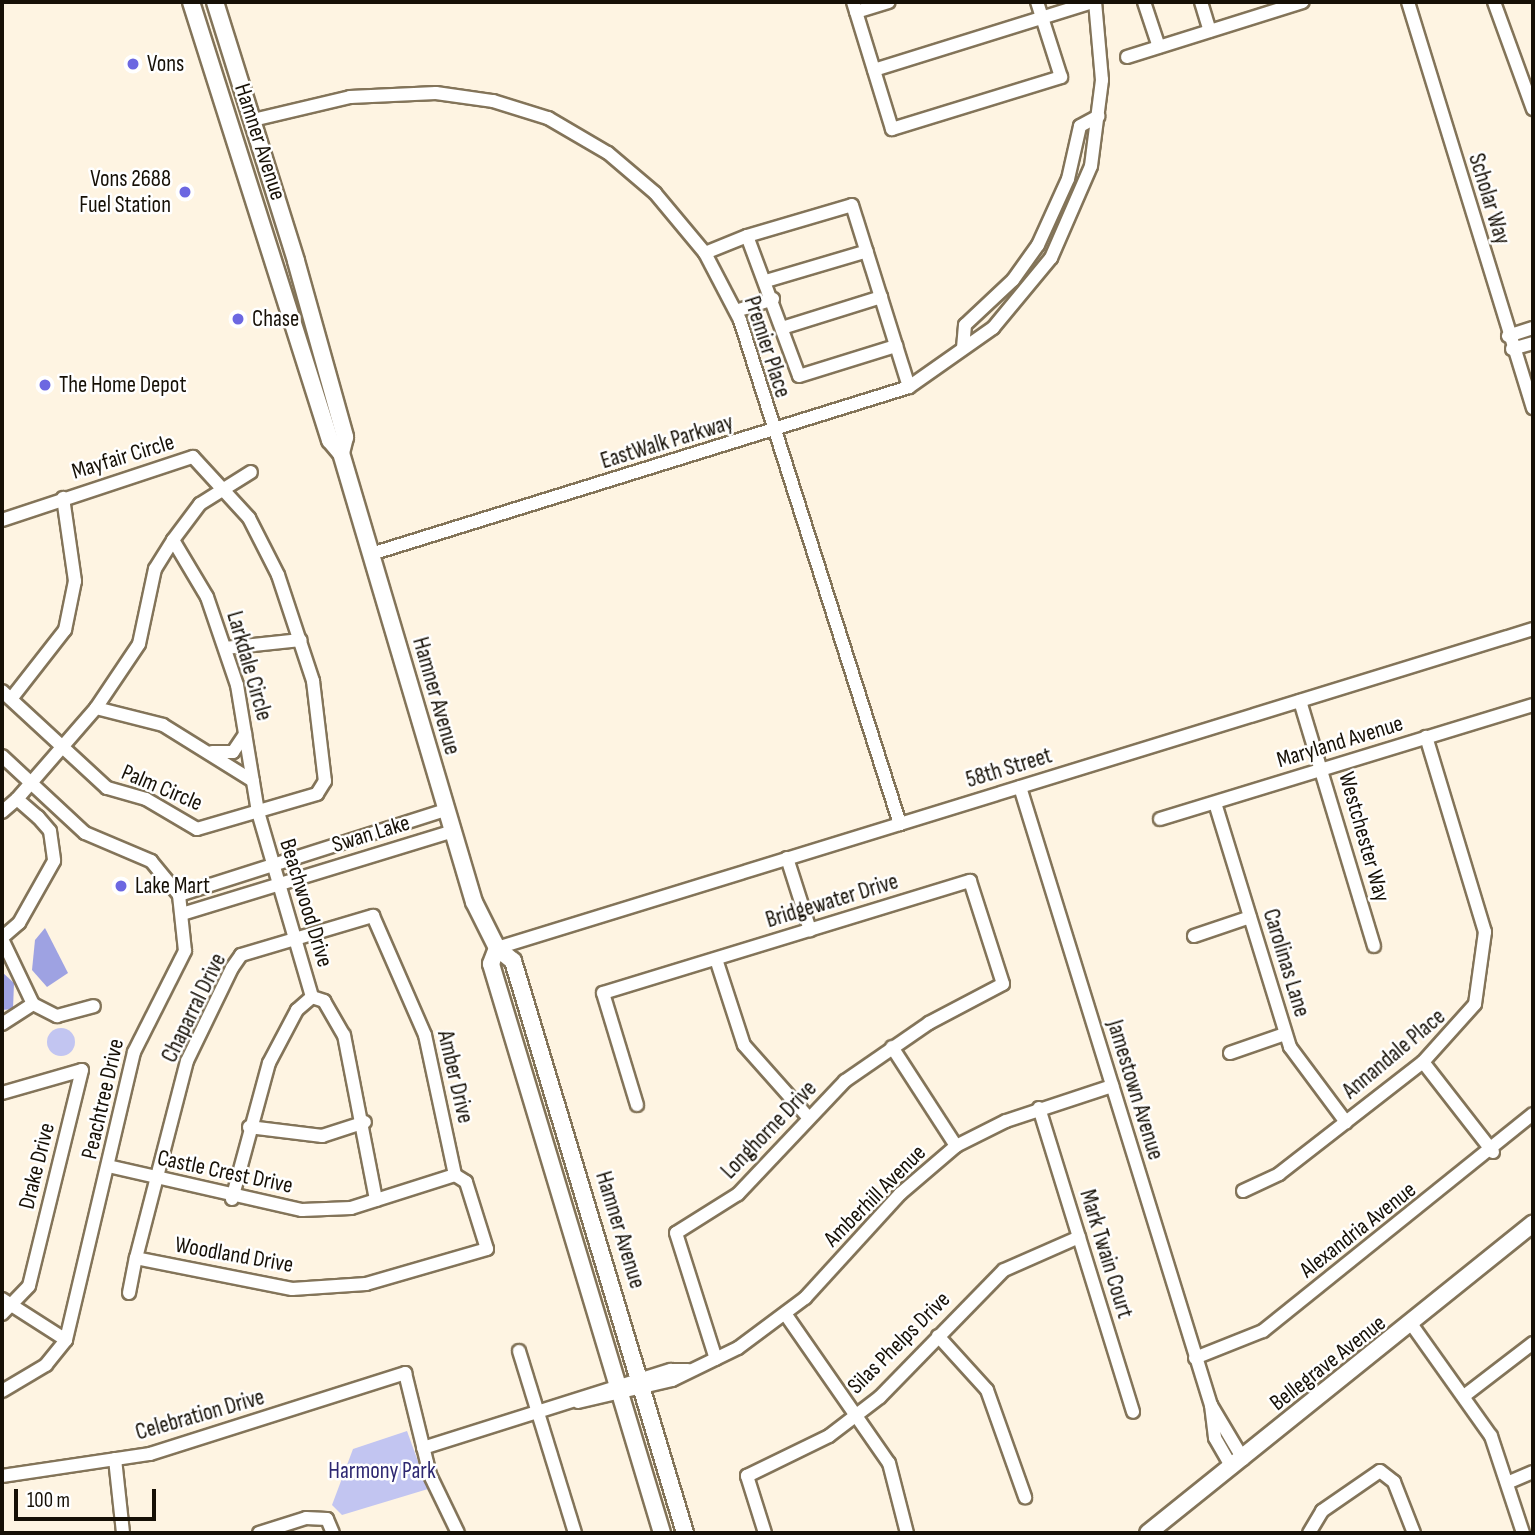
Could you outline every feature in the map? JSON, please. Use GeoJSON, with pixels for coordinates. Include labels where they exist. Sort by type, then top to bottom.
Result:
{"type":"FeatureCollection","features":[{"type":"Feature","properties":{"kind":"main road","name":"Hamner Avenue"},"geometry":{"type":"LineString","coordinates":[[191,2],[330,440],[341,453]]}},
{"type":"Feature","properties":{"kind":"main road","name":"Hamner Avenue"},"geometry":{"type":"LineString","coordinates":[[215,2],[253,120],[340,422],[341,453],[474,902],[497,948],[513,961],[685,1533]]}},
{"type":"Feature","properties":{"kind":"main road"},"geometry":{"type":"LineString","coordinates":[[300,345],[312,354],[329,410],[340,422]]}},
{"type":"Feature","properties":{"kind":"main road","name":"Hamner Avenue"},"geometry":{"type":"LineString","coordinates":[[497,948],[491,964],[662,1533]]}},
{"type":"Feature","properties":{"kind":"main road","name":"Bellegrave Avenue"},"geometry":{"type":"LineString","coordinates":[[1148,1533],[1412,1325],[1533,1224]]}},
{"type":"Feature","properties":{"kind":"street"},"geometry":{"type":"LineString","coordinates":[[888,2],[855,7],[892,129],[1061,78],[1037,2]]}},
{"type":"Feature","properties":{"kind":"street"},"geometry":{"type":"LineString","coordinates":[[874,70],[1093,2]]}},
{"type":"Feature","properties":{"kind":"street","name":"EastWalk Parkway"},"geometry":{"type":"LineString","coordinates":[[371,554],[909,387],[963,348],[1021,300],[1051,258],[1078,206],[1099,116],[1101,36],[1093,2]]}},
{"type":"Feature","properties":{"kind":"street"},"geometry":{"type":"LineString","coordinates":[[1144,2],[1159,47]]}},
{"type":"Feature","properties":{"kind":"street"},"geometry":{"type":"LineString","coordinates":[[1202,2],[1210,31]]}},
{"type":"Feature","properties":{"kind":"street"},"geometry":{"type":"LineString","coordinates":[[1127,57],[1210,31],[1276,6],[1304,2]]}},
{"type":"Feature","properties":{"kind":"street","name":"Scholar Way"},"geometry":{"type":"LineString","coordinates":[[1408,2],[1512,349],[1533,408]]}},
{"type":"Feature","properties":{"kind":"street"},"geometry":{"type":"LineString","coordinates":[[1493,2],[1533,109]]}},
{"type":"Feature","properties":{"kind":"street","name":"Premier Place"},"geometry":{"type":"LineString","coordinates":[[253,120],[350,97],[436,93],[493,101],[548,118],[608,153],[655,192],[705,253],[736,311],[771,432],[900,824]]}},
{"type":"Feature","properties":{"kind":"street"},"geometry":{"type":"LineString","coordinates":[[963,348],[965,325],[1006,288],[1038,245],[1068,179],[1080,126],[1099,116]]}},
{"type":"Feature","properties":{"kind":"street"},"geometry":{"type":"LineString","coordinates":[[705,253],[747,236],[852,205],[909,387]]}},
{"type":"Feature","properties":{"kind":"street"},"geometry":{"type":"LineString","coordinates":[[747,236],[773,299],[799,376],[896,346]]}},
{"type":"Feature","properties":{"kind":"street"},"geometry":{"type":"LineString","coordinates":[[766,281],[867,251]]}},
{"type":"Feature","properties":{"kind":"street"},"geometry":{"type":"LineString","coordinates":[[782,328],[881,297]]}},
{"type":"Feature","properties":{"kind":"street"},"geometry":{"type":"LineString","coordinates":[[736,311],[773,299]]}},
{"type":"Feature","properties":{"kind":"street"},"geometry":{"type":"LineString","coordinates":[[1508,336],[1533,328]]}},
{"type":"Feature","properties":{"kind":"street"},"geometry":{"type":"LineString","coordinates":[[1512,349],[1533,343]]}},
{"type":"Feature","properties":{"kind":"street","name":"Mayfair Circle"},"geometry":{"type":"LineString","coordinates":[[2,520],[193,457],[224,488]]}},
{"type":"Feature","properties":{"kind":"street"},"geometry":{"type":"LineString","coordinates":[[2,811],[17,799],[96,708],[139,644],[155,569],[173,540],[200,504],[251,472]]}},
{"type":"Feature","properties":{"kind":"street","name":"Palm Circle"},"geometry":{"type":"LineString","coordinates":[[6,695],[107,788],[146,799],[197,830],[317,794],[325,781],[313,681],[301,640],[249,518],[224,488]]}},
{"type":"Feature","properties":{"kind":"street"},"geometry":{"type":"LineString","coordinates":[[6,695],[65,630],[75,581],[63,498]]}},
{"type":"Feature","properties":{"kind":"street","name":"Larkdale Circle"},"geometry":{"type":"LineString","coordinates":[[173,540],[207,597],[225,648],[247,731],[258,812]]}},
{"type":"Feature","properties":{"kind":"street","name":"58th Street"},"geometry":{"type":"LineString","coordinates":[[497,948],[1533,629]]}},
{"type":"Feature","properties":{"kind":"street"},"geometry":{"type":"LineString","coordinates":[[225,648],[301,640]]}},
{"type":"Feature","properties":{"kind":"street","name":"Westchester Way"},"geometry":{"type":"LineString","coordinates":[[1300,701],[1374,946]]}},
{"type":"Feature","properties":{"kind":"street","name":"Maryland Avenue"},"geometry":{"type":"LineString","coordinates":[[1160,819],[1533,705]]}},
{"type":"Feature","properties":{"kind":"street"},"geometry":{"type":"LineString","coordinates":[[96,708],[163,724],[212,752],[253,781]]}},
{"type":"Feature","properties":{"kind":"street"},"geometry":{"type":"LineString","coordinates":[[212,752],[238,749],[247,731]]}},
{"type":"Feature","properties":{"kind":"street","name":"Annandale Place"},"geometry":{"type":"LineString","coordinates":[[1244,1191],[1279,1174],[1346,1122],[1423,1062],[1468,1017],[1486,947],[1426,737]]}},
{"type":"Feature","properties":{"kind":"street","name":"Peachtree Drive"},"geometry":{"type":"LineString","coordinates":[[2,756],[85,833],[151,860],[178,895],[185,951],[173,984],[141,1029],[66,1340],[46,1365],[2,1391]]}},
{"type":"Feature","properties":{"kind":"street","name":"Jamestown Avenue"},"geometry":{"type":"LineString","coordinates":[[1020,787],[1195,1358],[1211,1405],[1237,1464]]}},
{"type":"Feature","properties":{"kind":"street"},"geometry":{"type":"LineString","coordinates":[[17,799],[50,831],[54,861],[19,923],[2,938],[33,1004],[57,1016],[94,1006]]}},
{"type":"Feature","properties":{"kind":"street","name":"Carolinas Lane"},"geometry":{"type":"LineString","coordinates":[[1214,803],[1285,1034],[1346,1122]]}},
{"type":"Feature","properties":{"kind":"street","name":"Swan Lake"},"geometry":{"type":"LineString","coordinates":[[178,895],[446,810]]}},
{"type":"Feature","properties":{"kind":"street","name":"Beachwood Drive"},"geometry":{"type":"LineString","coordinates":[[258,812],[312,997],[324,1001],[344,1035],[365,1122],[376,1200]]}},
{"type":"Feature","properties":{"kind":"street","name":"Swan Lake"},"geometry":{"type":"LineString","coordinates":[[182,914],[453,831]]}},
{"type":"Feature","properties":{"kind":"street"},"geometry":{"type":"LineString","coordinates":[[788,858],[810,930]]}},
{"type":"Feature","properties":{"kind":"street","name":"Bridgewater Drive"},"geometry":{"type":"LineString","coordinates":[[637,1105],[603,993],[970,881],[1003,985]]}},
{"type":"Feature","properties":{"kind":"street","name":"Chaparral Drive"},"geometry":{"type":"LineString","coordinates":[[129,1293],[187,1061],[232,968],[241,955],[373,916]]}},
{"type":"Feature","properties":{"kind":"street","name":"Amber Drive"},"geometry":{"type":"LineString","coordinates":[[373,916],[425,1035],[455,1175],[466,1182],[487,1248]]}},
{"type":"Feature","properties":{"kind":"street"},"geometry":{"type":"LineString","coordinates":[[1194,936],[1250,917]]}},
{"type":"Feature","properties":{"kind":"street"},"geometry":{"type":"LineString","coordinates":[[716,958],[744,1045],[808,1117]]}},
{"type":"Feature","properties":{"kind":"street","name":"Longhorne Drive"},"geometry":{"type":"LineString","coordinates":[[716,1359],[676,1233],[738,1194],[808,1117],[892,1047],[1003,985]]}},
{"type":"Feature","properties":{"kind":"street"},"geometry":{"type":"LineString","coordinates":[[232,1199],[249,1127],[269,1063],[297,1010],[312,997]]}},
{"type":"Feature","properties":{"kind":"street"},"geometry":{"type":"LineString","coordinates":[[2,1024],[33,1004]]}},
{"type":"Feature","properties":{"kind":"street"},"geometry":{"type":"LineString","coordinates":[[1230,1053],[1285,1034]]}},
{"type":"Feature","properties":{"kind":"street"},"geometry":{"type":"LineString","coordinates":[[892,1047],[956,1146]]}},
{"type":"Feature","properties":{"kind":"street"},"geometry":{"type":"LineString","coordinates":[[1423,1062],[1493,1152]]}},
{"type":"Feature","properties":{"kind":"street","name":"Drake Drive"},"geometry":{"type":"LineString","coordinates":[[2,1093],[82,1070],[29,1286],[4,1306]]}},
{"type":"Feature","properties":{"kind":"street","name":"Amberhill Avenue"},"geometry":{"type":"LineString","coordinates":[[423,1448],[688,1370],[716,1359],[786,1315],[900,1194],[956,1146],[1039,1108],[1112,1086]]}},
{"type":"Feature","properties":{"kind":"street","name":"Mark Twain Court"},"geometry":{"type":"LineString","coordinates":[[1039,1108],[1133,1412]]}},
{"type":"Feature","properties":{"kind":"street","name":"Alexandria Avenue"},"geometry":{"type":"LineString","coordinates":[[1195,1358],[1263,1331],[1493,1152],[1533,1114]]}},
{"type":"Feature","properties":{"kind":"street"},"geometry":{"type":"LineString","coordinates":[[249,1127],[322,1136],[365,1122]]}},
{"type":"Feature","properties":{"kind":"street","name":"Castle Crest Drive"},"geometry":{"type":"LineString","coordinates":[[108,1166],[232,1199],[302,1210],[376,1200],[455,1175]]}},
{"type":"Feature","properties":{"kind":"street","name":"Silas Phelps Drive"},"geometry":{"type":"LineString","coordinates":[[765,1533],[747,1476],[794,1456],[856,1416],[1004,1270],[1079,1237]]}},
{"type":"Feature","properties":{"kind":"street","name":"Woodland Drive"},"geometry":{"type":"LineString","coordinates":[[136,1258],[292,1289],[366,1284],[487,1248]]}},
{"type":"Feature","properties":{"kind":"street"},"geometry":{"type":"LineString","coordinates":[[4,1306],[66,1340]]}},
{"type":"Feature","properties":{"kind":"street"},"geometry":{"type":"LineString","coordinates":[[786,1315],[889,1463],[907,1533]]}},
{"type":"Feature","properties":{"kind":"street"},"geometry":{"type":"LineString","coordinates":[[1412,1325],[1491,1436],[1523,1533]]}},
{"type":"Feature","properties":{"kind":"street"},"geometry":{"type":"LineString","coordinates":[[938,1336],[986,1390],[1025,1497]]}},
{"type":"Feature","properties":{"kind":"street"},"geometry":{"type":"LineString","coordinates":[[1464,1396],[1533,1343]]}},
{"type":"Feature","properties":{"kind":"street"},"geometry":{"type":"LineString","coordinates":[[519,1351],[575,1533]]}},
{"type":"Feature","properties":{"kind":"street","name":"Celebration Drive"},"geometry":{"type":"LineString","coordinates":[[2,1476],[115,1460],[405,1373],[423,1448]]}},
{"type":"Feature","properties":{"kind":"street"},"geometry":{"type":"LineString","coordinates":[[423,1448],[458,1533]]}},
{"type":"Feature","properties":{"kind":"street"},"geometry":{"type":"LineString","coordinates":[[115,1460],[123,1533]]}},
{"type":"Feature","properties":{"kind":"street"},"geometry":{"type":"LineString","coordinates":[[1310,1528],[1380,1471],[1394,1482],[1414,1533]]}},
{"type":"Feature","properties":{"kind":"street"},"geometry":{"type":"LineString","coordinates":[[1507,1483],[1533,1472]]}},
{"type":"Feature","properties":{"kind":"street"},"geometry":{"type":"LineString","coordinates":[[259,1533],[306,1518],[327,1519],[333,1533]]}},
{"type":"Feature","properties":{"kind":"green space"},"geometry":{"type":"Polygon","coordinates":[[[61,1028],[71,1032],[75,1042],[71,1052],[61,1056],[51,1052],[47,1042],[51,1032],[61,1028]]]}},
{"type":"Feature","properties":{"kind":"green space","name":"Harmony Park"},"geometry":{"type":"Polygon","coordinates":[[[407,1431],[428,1489],[342,1515],[332,1505],[353,1449],[407,1431]]]}},
{"type":"Feature","properties":{"kind":"shaded area"},"geometry":{"type":"Polygon","coordinates":[[[45,928],[68,973],[47,987],[32,970],[35,940],[45,928]]]}},
{"type":"Feature","properties":{"kind":"shaded area"},"geometry":{"type":"Polygon","coordinates":[[[2,972],[14,983],[13,1009],[2,1010],[2,972]]]}},
{"type":"Feature","properties":{"kind":"place","name":"Vons"},"geometry":{"type":"Point","coordinates":[133,64]}},
{"type":"Feature","properties":{"kind":"place","name":"Vons 2688 Fuel Station"},"geometry":{"type":"Point","coordinates":[185,192]}},
{"type":"Feature","properties":{"kind":"place","name":"Chase"},"geometry":{"type":"Point","coordinates":[238,319]}},
{"type":"Feature","properties":{"kind":"place","name":"The Home Depot"},"geometry":{"type":"Point","coordinates":[45,385]}},
{"type":"Feature","properties":{"kind":"place","name":"Lake Mart"},"geometry":{"type":"Point","coordinates":[121,886]}}]}
